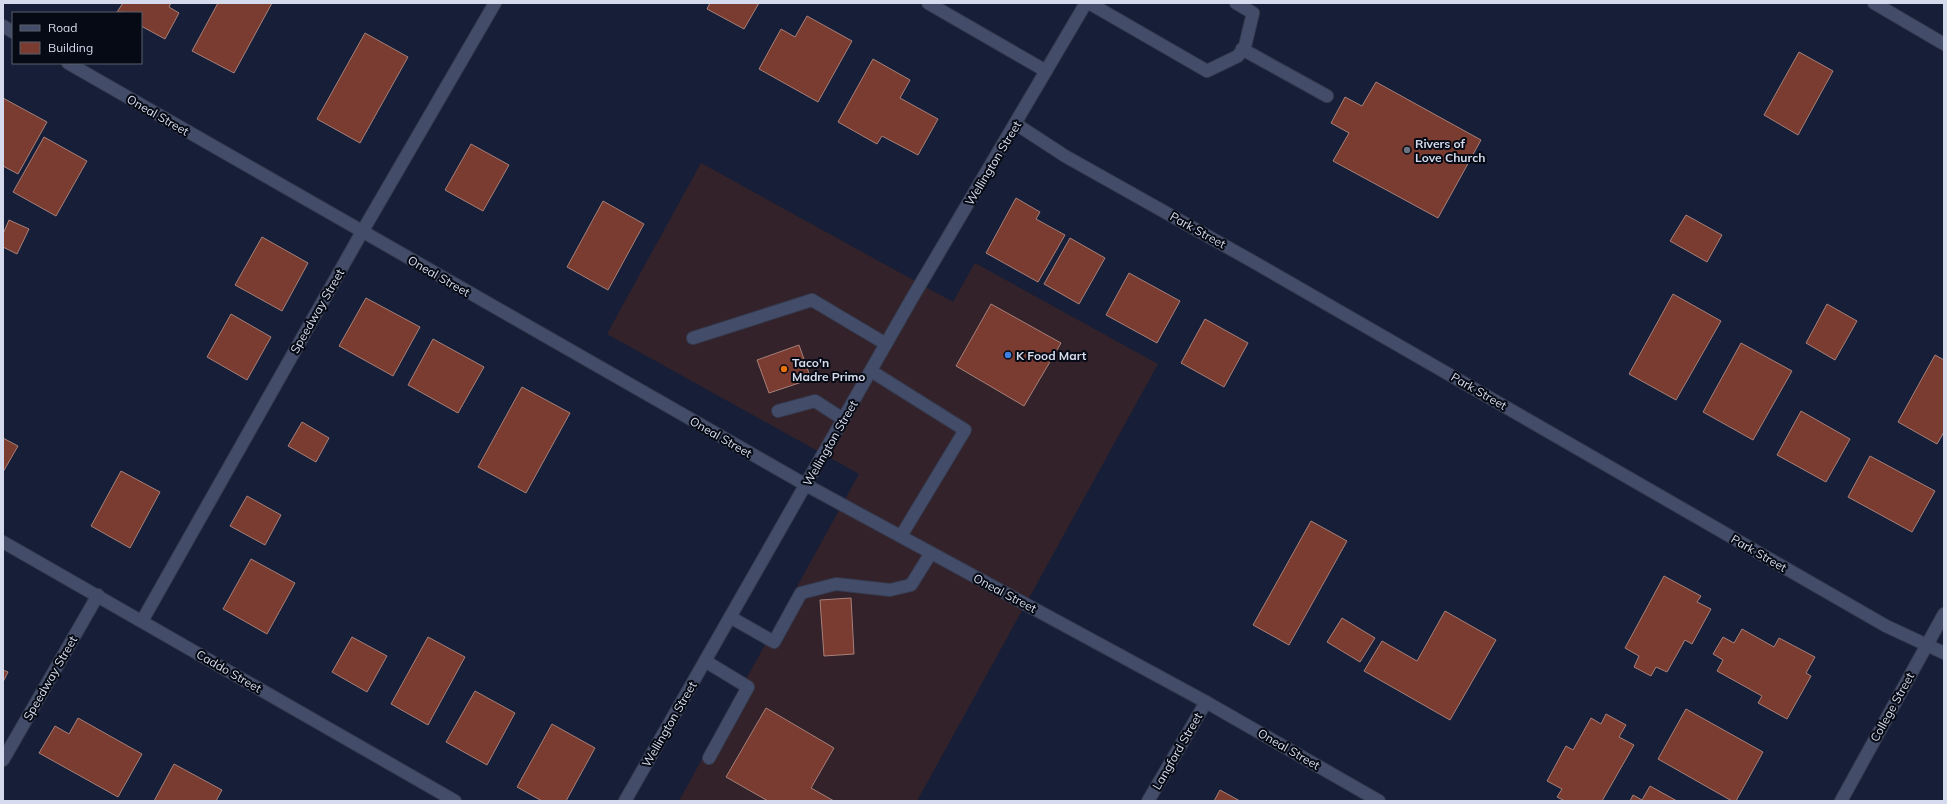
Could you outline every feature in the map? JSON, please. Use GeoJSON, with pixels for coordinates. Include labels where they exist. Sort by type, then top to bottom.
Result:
{"type":"FeatureCollection","features":[{"type":"Feature","properties":{"kind":"street","name":"Speedway Street"},"geometry":{"type":"LineString","coordinates":[[142,621],[362,232],[496,3]]}},
{"type":"Feature","properties":{"kind":"street"},"geometry":{"type":"LineString","coordinates":[[928,3],[1046,71]]}},
{"type":"Feature","properties":{"kind":"street","name":"Wellington Street"},"geometry":{"type":"LineString","coordinates":[[625,801],[886,344],[1086,3]]}},
{"type":"Feature","properties":{"kind":"street"},"geometry":{"type":"LineString","coordinates":[[1089,3],[1207,71],[1238,56],[1245,46],[1253,13],[1236,3]]}},
{"type":"Feature","properties":{"kind":"street"},"geometry":{"type":"LineString","coordinates":[[1874,3],[1944,44]]}},
{"type":"Feature","properties":{"kind":"street"},"geometry":{"type":"LineString","coordinates":[[3,26],[12,31]]}},
{"type":"Feature","properties":{"kind":"street"},"geometry":{"type":"LineString","coordinates":[[1242,49],[1327,96]]}},
{"type":"Feature","properties":{"kind":"street","name":"Oneal Street"},"geometry":{"type":"LineString","coordinates":[[70,64],[806,485],[1206,702],[1380,801]]}},
{"type":"Feature","properties":{"kind":"street","name":"Park Street"},"geometry":{"type":"LineString","coordinates":[[1016,124],[1065,156],[1266,269],[1886,626],[1944,653]]}},
{"type":"Feature","properties":{"kind":"street"},"geometry":{"type":"LineString","coordinates":[[693,338],[812,300],[886,344]]}},
{"type":"Feature","properties":{"kind":"street"},"geometry":{"type":"LineString","coordinates":[[871,371],[965,430],[901,536]]}},
{"type":"Feature","properties":{"kind":"street"},"geometry":{"type":"LineString","coordinates":[[778,411],[815,401],[843,419]]}},
{"type":"Feature","properties":{"kind":"street","name":"Caddo Street"},"geometry":{"type":"LineString","coordinates":[[3,542],[456,801]]}},
{"type":"Feature","properties":{"kind":"street"},"geometry":{"type":"LineString","coordinates":[[730,617],[774,642],[801,593],[836,584],[890,590],[911,585],[931,553]]}},
{"type":"Feature","properties":{"kind":"street","name":"Speedway Street"},"geometry":{"type":"LineString","coordinates":[[3,760],[98,595]]}},
{"type":"Feature","properties":{"kind":"street","name":"College Street"},"geometry":{"type":"LineString","coordinates":[[1841,801],[1944,614]]}},
{"type":"Feature","properties":{"kind":"street"},"geometry":{"type":"LineString","coordinates":[[705,661],[748,687],[709,758]]}},
{"type":"Feature","properties":{"kind":"street","name":"Langford Street"},"geometry":{"type":"LineString","coordinates":[[1148,801],[1206,702]]}},
{"type":"Feature","properties":{"kind":"shaded area"},"geometry":{"type":"Polygon","coordinates":[[[701,163],[953,302],[975,263],[1158,364],[917,801],[679,801],[859,474],[607,334],[701,163]]]}},
{"type":"Feature","properties":{"kind":"building"},"geometry":{"type":"Polygon","coordinates":[[[123,3],[171,3],[169,7],[179,13],[165,39],[142,27],[142,12],[117,12],[123,3]]]}},
{"type":"Feature","properties":{"kind":"building"},"geometry":{"type":"Polygon","coordinates":[[[218,3],[272,3],[234,73],[192,51],[218,3]]]}},
{"type":"Feature","properties":{"kind":"building"},"geometry":{"type":"Polygon","coordinates":[[[710,3],[759,3],[744,29],[707,9],[710,3]]]}},
{"type":"Feature","properties":{"kind":"building"},"geometry":{"type":"Polygon","coordinates":[[[807,16],[852,41],[818,102],[759,69],[781,29],[795,37],[807,16]]]}},
{"type":"Feature","properties":{"kind":"building"},"geometry":{"type":"Polygon","coordinates":[[[365,33],[408,57],[360,143],[317,119],[365,33]]]}},
{"type":"Feature","properties":{"kind":"building"},"geometry":{"type":"Polygon","coordinates":[[[1799,52],[1833,71],[1798,135],[1764,115],[1799,52]]]}},
{"type":"Feature","properties":{"kind":"building"},"geometry":{"type":"Polygon","coordinates":[[[873,59],[910,80],[900,98],[938,119],[918,155],[882,136],[877,144],[838,122],[873,59]]]}},
{"type":"Feature","properties":{"kind":"building","name":"Rivers of Love Church"},"geometry":{"type":"Polygon","coordinates":[[[1376,82],[1481,140],[1438,218],[1333,161],[1349,133],[1331,123],[1345,97],[1362,106],[1376,82]]]}},
{"type":"Feature","properties":{"kind":"building"},"geometry":{"type":"Polygon","coordinates":[[[3,98],[47,122],[18,174],[3,166],[3,98]]]}},
{"type":"Feature","properties":{"kind":"building"},"geometry":{"type":"Polygon","coordinates":[[[44,137],[87,161],[56,216],[13,192],[44,137]]]}},
{"type":"Feature","properties":{"kind":"building"},"geometry":{"type":"Polygon","coordinates":[[[471,144],[509,165],[483,211],[445,190],[471,144]]]}},
{"type":"Feature","properties":{"kind":"building"},"geometry":{"type":"Polygon","coordinates":[[[1016,198],[1040,212],[1036,219],[1065,235],[1038,282],[986,253],[1016,198]]]}},
{"type":"Feature","properties":{"kind":"building"},"geometry":{"type":"Polygon","coordinates":[[[603,201],[644,224],[608,290],[567,267],[603,201]]]}},
{"type":"Feature","properties":{"kind":"building"},"geometry":{"type":"Polygon","coordinates":[[[1686,215],[1722,235],[1707,262],[1670,241],[1686,215]]]}},
{"type":"Feature","properties":{"kind":"building"},"geometry":{"type":"Polygon","coordinates":[[[9,220],[29,229],[17,254],[3,247],[3,234],[9,220]]]}},
{"type":"Feature","properties":{"kind":"building"},"geometry":{"type":"Polygon","coordinates":[[[262,237],[308,263],[282,311],[235,285],[262,237]]]}},
{"type":"Feature","properties":{"kind":"building"},"geometry":{"type":"Polygon","coordinates":[[[1070,238],[1105,258],[1079,304],[1044,284],[1070,238]]]}},
{"type":"Feature","properties":{"kind":"building"},"geometry":{"type":"Polygon","coordinates":[[[1129,273],[1180,301],[1157,343],[1106,315],[1129,273]]]}},
{"type":"Feature","properties":{"kind":"building"},"geometry":{"type":"Polygon","coordinates":[[[1673,294],[1721,321],[1676,400],[1629,374],[1673,294]]]}},
{"type":"Feature","properties":{"kind":"building"},"geometry":{"type":"Polygon","coordinates":[[[366,298],[420,327],[393,376],[339,346],[366,298]]]}},
{"type":"Feature","properties":{"kind":"building","name":"K Food Mart"},"geometry":{"type":"Polygon","coordinates":[[[991,304],[1061,343],[1024,406],[956,366],[991,304]]]}},
{"type":"Feature","properties":{"kind":"building"},"geometry":{"type":"Polygon","coordinates":[[[1827,304],[1857,321],[1835,360],[1806,343],[1827,304]]]}},
{"type":"Feature","properties":{"kind":"building"},"geometry":{"type":"Polygon","coordinates":[[[231,314],[271,337],[247,380],[207,357],[231,314]]]}},
{"type":"Feature","properties":{"kind":"building"},"geometry":{"type":"Polygon","coordinates":[[[1205,319],[1248,343],[1224,387],[1181,363],[1205,319]]]}},
{"type":"Feature","properties":{"kind":"building"},"geometry":{"type":"Polygon","coordinates":[[[433,339],[484,367],[458,413],[408,385],[433,339]]]}},
{"type":"Feature","properties":{"kind":"building"},"geometry":{"type":"Polygon","coordinates":[[[1741,343],[1792,371],[1753,440],[1703,412],[1741,343]]]}},
{"type":"Feature","properties":{"kind":"building","name":"Taco'n Madre Primo"},"geometry":{"type":"Polygon","coordinates":[[[799,345],[811,379],[769,393],[757,360],[799,345]]]}},
{"type":"Feature","properties":{"kind":"building"},"geometry":{"type":"Polygon","coordinates":[[[1935,355],[1944,360],[1944,432],[1937,444],[1898,422],[1935,355]]]}},
{"type":"Feature","properties":{"kind":"building"},"geometry":{"type":"Polygon","coordinates":[[[522,387],[570,413],[526,493],[478,467],[522,387]]]}},
{"type":"Feature","properties":{"kind":"building"},"geometry":{"type":"Polygon","coordinates":[[[1801,411],[1850,439],[1826,482],[1777,455],[1801,411]]]}},
{"type":"Feature","properties":{"kind":"building"},"geometry":{"type":"Polygon","coordinates":[[[302,422],[329,438],[316,462],[288,446],[302,422]]]}},
{"type":"Feature","properties":{"kind":"building"},"geometry":{"type":"Polygon","coordinates":[[[3,438],[18,446],[3,472],[3,438]]]}},
{"type":"Feature","properties":{"kind":"building"},"geometry":{"type":"Polygon","coordinates":[[[1870,456],[1935,491],[1912,532],[1848,497],[1870,456]]]}},
{"type":"Feature","properties":{"kind":"building"},"geometry":{"type":"Polygon","coordinates":[[[121,471],[160,492],[130,548],[91,526],[121,471]]]}},
{"type":"Feature","properties":{"kind":"building"},"geometry":{"type":"Polygon","coordinates":[[[247,496],[281,515],[265,545],[230,526],[247,496]]]}},
{"type":"Feature","properties":{"kind":"building"},"geometry":{"type":"Polygon","coordinates":[[[1311,521],[1347,541],[1289,645],[1253,625],[1311,521]]]}},
{"type":"Feature","properties":{"kind":"building"},"geometry":{"type":"Polygon","coordinates":[[[251,559],[295,583],[267,634],[223,609],[251,559]]]}},
{"type":"Feature","properties":{"kind":"building"},"geometry":{"type":"Polygon","coordinates":[[[1664,576],[1701,596],[1697,602],[1711,609],[1692,644],[1685,640],[1667,672],[1656,667],[1651,676],[1634,667],[1639,656],[1625,648],[1664,576]]]}},
{"type":"Feature","properties":{"kind":"building"},"geometry":{"type":"Polygon","coordinates":[[[851,598],[854,654],[824,656],[820,600],[851,598]]]}},
{"type":"Feature","properties":{"kind":"building"},"geometry":{"type":"Polygon","coordinates":[[[1445,611],[1496,640],[1450,720],[1364,671],[1382,641],[1417,661],[1445,611]]]}},
{"type":"Feature","properties":{"kind":"building"},"geometry":{"type":"Polygon","coordinates":[[[1342,618],[1375,638],[1360,662],[1327,642],[1342,618]]]}},
{"type":"Feature","properties":{"kind":"building"},"geometry":{"type":"Polygon","coordinates":[[[1742,629],[1774,647],[1779,638],[1815,657],[1806,673],[1811,676],[1787,719],[1758,703],[1762,696],[1717,671],[1723,660],[1713,654],[1723,637],[1734,643],[1742,629]]]}},
{"type":"Feature","properties":{"kind":"building"},"geometry":{"type":"Polygon","coordinates":[[[352,637],[387,656],[367,692],[332,672],[352,637]]]}},
{"type":"Feature","properties":{"kind":"building"},"geometry":{"type":"Polygon","coordinates":[[[428,637],[465,657],[428,725],[391,704],[428,637]]]}},
{"type":"Feature","properties":{"kind":"building"},"geometry":{"type":"Polygon","coordinates":[[[3,670],[8,672],[3,682],[3,670]]]}},
{"type":"Feature","properties":{"kind":"building"},"geometry":{"type":"Polygon","coordinates":[[[475,691],[515,713],[487,765],[446,742],[475,691]]]}},
{"type":"Feature","properties":{"kind":"building"},"geometry":{"type":"Polygon","coordinates":[[[766,708],[834,748],[811,788],[834,801],[768,801],[726,777],[766,708]]]}},
{"type":"Feature","properties":{"kind":"building"},"geometry":{"type":"Polygon","coordinates":[[[1686,709],[1763,752],[1736,801],[1732,801],[1658,759],[1686,709]]]}},
{"type":"Feature","properties":{"kind":"building"},"geometry":{"type":"Polygon","coordinates":[[[1606,714],[1626,725],[1619,737],[1634,745],[1602,801],[1565,801],[1557,797],[1562,789],[1547,781],[1566,746],[1573,750],[1591,718],[1601,724],[1606,714]]]}},
{"type":"Feature","properties":{"kind":"building"},"geometry":{"type":"Polygon","coordinates":[[[78,718],[142,754],[118,797],[39,753],[55,726],[69,734],[78,718]]]}},
{"type":"Feature","properties":{"kind":"building"},"geometry":{"type":"Polygon","coordinates":[[[552,724],[595,748],[566,801],[542,801],[517,787],[552,724]]]}},
{"type":"Feature","properties":{"kind":"building"},"geometry":{"type":"Polygon","coordinates":[[[174,764],[222,790],[216,801],[154,801],[174,764]]]}},
{"type":"Feature","properties":{"kind":"building"},"geometry":{"type":"Polygon","coordinates":[[[1650,786],[1677,801],[1630,801],[1633,795],[1642,800],[1650,786]]]}},
{"type":"Feature","properties":{"kind":"building"},"geometry":{"type":"Polygon","coordinates":[[[1220,790],[1240,801],[1214,801],[1220,790]]]}},
{"type":"Feature","properties":{"kind":"place","name":"Rivers of Love Church"},"geometry":{"type":"Point","coordinates":[1407,150]}},
{"type":"Feature","properties":{"kind":"place","name":"K Food Mart"},"geometry":{"type":"Point","coordinates":[1008,355]}},
{"type":"Feature","properties":{"kind":"place","name":"Taco'n Madre Primo"},"geometry":{"type":"Point","coordinates":[784,369]}}]}
